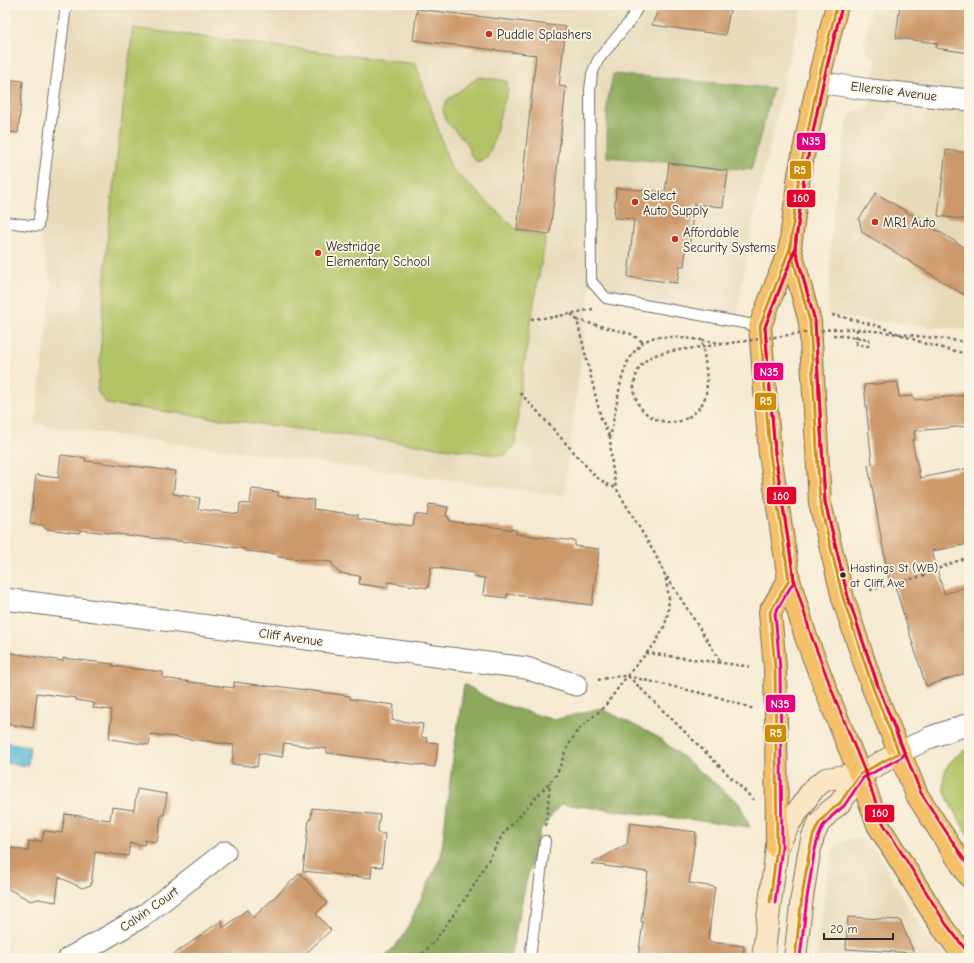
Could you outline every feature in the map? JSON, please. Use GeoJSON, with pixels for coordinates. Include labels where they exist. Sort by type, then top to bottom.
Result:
{"type":"FeatureCollection","features":[{"type":"Feature","properties":{"kind":"main road"},"geometry":{"type":"LineString","coordinates":[[837,5],[818,82],[799,176],[790,248],[760,326],[770,454],[789,580],[806,636],[860,774],[878,825],[942,927],[966,958]]}},
{"type":"Feature","properties":{"kind":"main road"},"geometry":{"type":"LineString","coordinates":[[790,248],[810,322],[820,504],[843,598],[873,688],[917,795],[969,876]]}},
{"type":"Feature","properties":{"kind":"main road"},"geometry":{"type":"LineString","coordinates":[[763,958],[777,847],[775,668],[770,612],[789,580]]}},
{"type":"Feature","properties":{"kind":"main road"},"geometry":{"type":"LineString","coordinates":[[777,847],[790,822],[814,788],[826,780],[860,774],[899,753]]}},
{"type":"Feature","properties":{"kind":"main road"},"geometry":{"type":"LineString","coordinates":[[795,958],[802,897],[813,836],[819,823],[840,803],[860,774]]}},
{"type":"Feature","properties":{"kind":"street","name":"Ellerslie Avenue"},"geometry":{"type":"LineString","coordinates":[[818,82],[871,90],[969,100]]}},
{"type":"Feature","properties":{"kind":"street","name":"Cliff Avenue"},"geometry":{"type":"LineString","coordinates":[[5,599],[526,668],[576,685]]}},
{"type":"Feature","properties":{"kind":"street"},"geometry":{"type":"LineString","coordinates":[[899,753],[932,737],[969,724]]}},
{"type":"Feature","properties":{"kind":"street","name":"Calvin Court"},"geometry":{"type":"LineString","coordinates":[[69,958],[144,916],[225,852]]}},
{"type":"Feature","properties":{"kind":"lane"},"geometry":{"type":"LineString","coordinates":[[5,222],[38,226],[66,5]]}},
{"type":"Feature","properties":{"kind":"lane"},"geometry":{"type":"LineString","coordinates":[[639,5],[630,21],[598,60],[592,74],[590,90],[592,281],[606,298],[760,326]]}},
{"type":"Feature","properties":{"kind":"lane"},"geometry":{"type":"LineString","coordinates":[[530,958],[545,840]]}},
{"type":"Feature","properties":{"kind":"path"},"geometry":{"type":"LineString","coordinates":[[531,319],[554,317],[599,308],[606,298]]}},
{"type":"Feature","properties":{"kind":"path"},"geometry":{"type":"LineString","coordinates":[[571,314],[577,320],[631,334],[643,342]]}},
{"type":"Feature","properties":{"kind":"path"},"geometry":{"type":"LineString","coordinates":[[830,315],[878,326],[926,344],[969,355]]}},
{"type":"Feature","properties":{"kind":"path"},"geometry":{"type":"LineString","coordinates":[[577,320],[602,418],[610,438]]}},
{"type":"Feature","properties":{"kind":"path"},"geometry":{"type":"LineString","coordinates":[[702,340],[708,386],[703,402],[693,414],[677,422],[655,420],[645,413],[638,404],[634,392],[635,380],[639,369],[646,360],[665,352],[833,329],[857,329],[969,342]]}},
{"type":"Feature","properties":{"kind":"path"},"geometry":{"type":"LineString","coordinates":[[830,335],[859,338],[868,339],[868,346],[856,344],[857,329]]}},
{"type":"Feature","properties":{"kind":"path"},"geometry":{"type":"LineString","coordinates":[[721,662],[665,575],[655,554],[616,488],[612,465],[610,438],[621,381],[627,363],[643,342],[655,337],[672,337],[727,344]]}},
{"type":"Feature","properties":{"kind":"path"},"geometry":{"type":"LineString","coordinates":[[520,393],[595,476],[608,485],[616,488]]}},
{"type":"Feature","properties":{"kind":"path"},"geometry":{"type":"LineString","coordinates":[[870,590],[926,575],[969,556]]}},
{"type":"Feature","properties":{"kind":"path"},"geometry":{"type":"LineString","coordinates":[[418,958],[433,943],[472,889],[503,834],[557,774],[566,750],[577,731],[604,706],[656,642],[665,625],[668,612],[669,598],[665,575]]}},
{"type":"Feature","properties":{"kind":"path"},"geometry":{"type":"LineString","coordinates":[[646,653],[756,667]]}},
{"type":"Feature","properties":{"kind":"path"},"geometry":{"type":"LineString","coordinates":[[576,685],[616,676],[627,676],[718,697],[758,711]]}},
{"type":"Feature","properties":{"kind":"path"},"geometry":{"type":"LineString","coordinates":[[627,676],[756,802]]}},
{"type":"Feature","properties":{"kind":"path"},"geometry":{"type":"LineString","coordinates":[[545,840],[550,782]]}},
{"type":"Feature","properties":{"kind":"shaded area","name":"Westridge Elementary School"},"geometry":{"type":"Polygon","coordinates":[[[66,5],[802,5],[755,212],[741,287],[737,321],[606,298],[591,281],[564,496],[35,424],[52,286],[38,226],[66,5]]]}},
{"type":"Feature","properties":{"kind":"shaded area"},"geometry":{"type":"Polygon","coordinates":[[[872,5],[969,5],[969,330],[828,316],[831,240],[846,127],[851,114],[855,111],[869,108],[876,60],[869,55],[865,48],[864,38],[872,5]]]}},
{"type":"Feature","properties":{"kind":"shaded area"},"geometry":{"type":"Polygon","coordinates":[[[858,838],[864,840],[876,850],[912,915],[946,958],[817,958],[826,882],[832,851],[836,845],[840,843],[858,838]]]}},
{"type":"Feature","properties":{"kind":"green space"},"geometry":{"type":"Polygon","coordinates":[[[133,28],[416,64],[451,168],[517,230],[546,237],[531,319],[520,393],[515,446],[504,456],[107,404],[97,391],[108,230],[133,28]]]}},
{"type":"Feature","properties":{"kind":"green space"},"geometry":{"type":"Polygon","coordinates":[[[613,74],[773,88],[751,170],[607,157],[607,104],[613,74]]]}},
{"type":"Feature","properties":{"kind":"green space"},"geometry":{"type":"Polygon","coordinates":[[[479,77],[507,81],[508,91],[501,111],[493,144],[487,158],[477,162],[470,154],[467,143],[446,122],[443,109],[447,100],[479,77]]]}},
{"type":"Feature","properties":{"kind":"green space"},"geometry":{"type":"Polygon","coordinates":[[[464,684],[495,702],[554,720],[600,708],[658,737],[739,803],[750,827],[561,804],[540,830],[526,883],[510,958],[384,958],[403,937],[441,856],[451,771],[464,684]]]}},
{"type":"Feature","properties":{"kind":"green space"},"geometry":{"type":"Polygon","coordinates":[[[969,748],[969,837],[949,801],[945,790],[944,778],[947,768],[955,758],[969,748]]]}},
{"type":"Feature","properties":{"kind":"water"},"geometry":{"type":"Polygon","coordinates":[[[5,742],[30,746],[28,766],[5,763],[5,742]]]}},
{"type":"Feature","properties":{"kind":"building"},"geometry":{"type":"Polygon","coordinates":[[[660,5],[731,5],[725,35],[652,25],[660,5]]]}},
{"type":"Feature","properties":{"kind":"building"},"geometry":{"type":"Polygon","coordinates":[[[900,5],[938,5],[969,9],[969,53],[936,48],[937,43],[896,38],[900,5]]]}},
{"type":"Feature","properties":{"kind":"building"},"geometry":{"type":"Polygon","coordinates":[[[417,9],[566,27],[559,86],[566,87],[550,234],[517,230],[536,55],[413,40],[417,9]]]}},
{"type":"Feature","properties":{"kind":"building"},"geometry":{"type":"Polygon","coordinates":[[[5,79],[23,81],[18,133],[5,132],[5,79]]]}},
{"type":"Feature","properties":{"kind":"building"},"geometry":{"type":"Polygon","coordinates":[[[946,150],[969,153],[969,220],[938,216],[946,150]]]}},
{"type":"Feature","properties":{"kind":"building"},"geometry":{"type":"Polygon","coordinates":[[[669,163],[728,171],[723,207],[694,204],[689,249],[686,249],[684,266],[680,266],[677,283],[628,277],[634,219],[614,218],[616,188],[665,192],[669,163]]]}},
{"type":"Feature","properties":{"kind":"building"},"geometry":{"type":"Polygon","coordinates":[[[876,193],[969,250],[969,298],[862,232],[859,219],[876,193]]]}},
{"type":"Feature","properties":{"kind":"building"},"geometry":{"type":"Polygon","coordinates":[[[898,382],[899,397],[913,396],[914,400],[969,395],[969,426],[914,431],[915,440],[912,440],[920,478],[969,468],[969,544],[932,551],[944,594],[969,586],[969,672],[926,686],[893,580],[889,581],[868,465],[872,464],[864,385],[898,382]]]}},
{"type":"Feature","properties":{"kind":"building"},"geometry":{"type":"Polygon","coordinates":[[[61,455],[86,458],[85,461],[176,471],[173,494],[200,498],[198,509],[239,514],[240,503],[250,504],[252,489],[279,492],[278,496],[314,500],[313,509],[358,515],[358,519],[413,526],[415,514],[427,516],[429,504],[448,507],[446,516],[449,517],[449,521],[516,530],[516,534],[575,541],[575,546],[599,549],[592,605],[507,594],[507,598],[483,595],[485,578],[474,577],[474,573],[431,567],[428,588],[388,582],[388,588],[359,584],[360,576],[339,573],[332,562],[278,557],[278,554],[245,551],[245,549],[188,541],[81,530],[79,533],[46,529],[42,525],[30,524],[36,475],[58,478],[61,455]]]}},
{"type":"Feature","properties":{"kind":"building"},"geometry":{"type":"Polygon","coordinates":[[[5,652],[63,661],[63,658],[113,664],[113,666],[163,672],[163,678],[234,688],[234,682],[276,686],[350,696],[350,699],[394,705],[392,720],[423,724],[421,737],[427,738],[427,742],[438,743],[435,767],[327,753],[327,749],[284,743],[282,757],[259,753],[257,767],[232,764],[234,745],[151,734],[149,745],[109,739],[112,710],[93,708],[94,703],[76,700],[76,698],[37,693],[33,728],[7,724],[8,718],[5,718],[5,652]]]}},
{"type":"Feature","properties":{"kind":"building"},"geometry":{"type":"Polygon","coordinates":[[[137,789],[167,794],[164,815],[161,815],[157,842],[145,840],[144,845],[130,843],[128,856],[95,852],[91,885],[82,888],[59,877],[56,902],[38,899],[31,901],[5,887],[5,847],[28,851],[29,841],[35,842],[35,840],[42,842],[44,831],[62,833],[65,814],[110,820],[112,807],[134,810],[137,789]]]}},
{"type":"Feature","properties":{"kind":"building"},"geometry":{"type":"Polygon","coordinates":[[[312,808],[380,815],[377,833],[385,834],[382,867],[372,866],[371,878],[303,871],[309,819],[311,819],[312,808]]]}},
{"type":"Feature","properties":{"kind":"building"},"geometry":{"type":"Polygon","coordinates":[[[630,823],[696,832],[689,883],[715,887],[708,940],[710,940],[710,942],[744,946],[743,958],[638,958],[648,872],[591,864],[627,844],[630,823]]]}},
{"type":"Feature","properties":{"kind":"building"},"geometry":{"type":"Polygon","coordinates":[[[300,873],[327,903],[316,914],[331,930],[301,958],[169,958],[222,920],[223,928],[247,910],[253,918],[300,873]]]}},
{"type":"Feature","properties":{"kind":"building"},"geometry":{"type":"Polygon","coordinates":[[[848,917],[900,920],[914,953],[846,949],[848,917]]]}},
{"type":"Feature","properties":{"kind":"transit line","name":"R5"},"geometry":{"type":"LineString","coordinates":[[795,958],[809,853],[813,836],[819,823],[840,803],[860,774],[899,753],[873,688],[843,598],[820,503],[810,322],[790,248],[799,175],[818,82],[837,5]]}},
{"type":"Feature","properties":{"kind":"transit line","name":"N35"},"geometry":{"type":"LineString","coordinates":[[800,958],[814,854],[823,826],[844,806],[863,778],[902,757],[904,753],[878,686],[848,597],[825,502],[815,321],[795,248],[804,176],[823,83],[842,6]]}},
{"type":"Feature","properties":{"kind":"transit line","name":"160"},"geometry":{"type":"LineString","coordinates":[[842,6],[823,83],[804,176],[795,249],[765,327],[775,453],[794,579],[811,635],[865,772],[883,823],[946,924],[969,954]]}},
{"type":"Feature","properties":{"kind":"transit line","name":"160"},"geometry":{"type":"LineString","coordinates":[[796,236],[795,248],[815,321],[825,502],[848,597],[878,686],[921,793],[969,867]]}},
{"type":"Feature","properties":{"kind":"transit line","name":"R5"},"geometry":{"type":"LineString","coordinates":[[770,902],[777,847],[775,668],[770,612],[789,580],[770,454],[760,326],[790,248],[791,238]]}},
{"type":"Feature","properties":{"kind":"transit line","name":"N35"},"geometry":{"type":"LineString","coordinates":[[775,903],[782,847],[780,668],[775,613],[794,580],[775,453],[765,327],[795,250],[796,238]]}},
{"type":"Feature","properties":{"kind":"place","name":"Puddle Splashers"},"geometry":{"type":"Point","coordinates":[489,34]}},
{"type":"Feature","properties":{"kind":"place","name":"Select Auto Supply"},"geometry":{"type":"Point","coordinates":[635,202]}},
{"type":"Feature","properties":{"kind":"place","name":"MR1 Auto"},"geometry":{"type":"Point","coordinates":[875,222]}},
{"type":"Feature","properties":{"kind":"place","name":"Affordable Security Systems"},"geometry":{"type":"Point","coordinates":[675,239]}},
{"type":"Feature","properties":{"kind":"place","name":"Westridge Elementary School"},"geometry":{"type":"Point","coordinates":[318,253]}},
{"type":"Feature","properties":{"kind":"place","name":"Hastings St (WB) at Cliff Ave"},"geometry":{"type":"Point","coordinates":[843,575]}}]}
